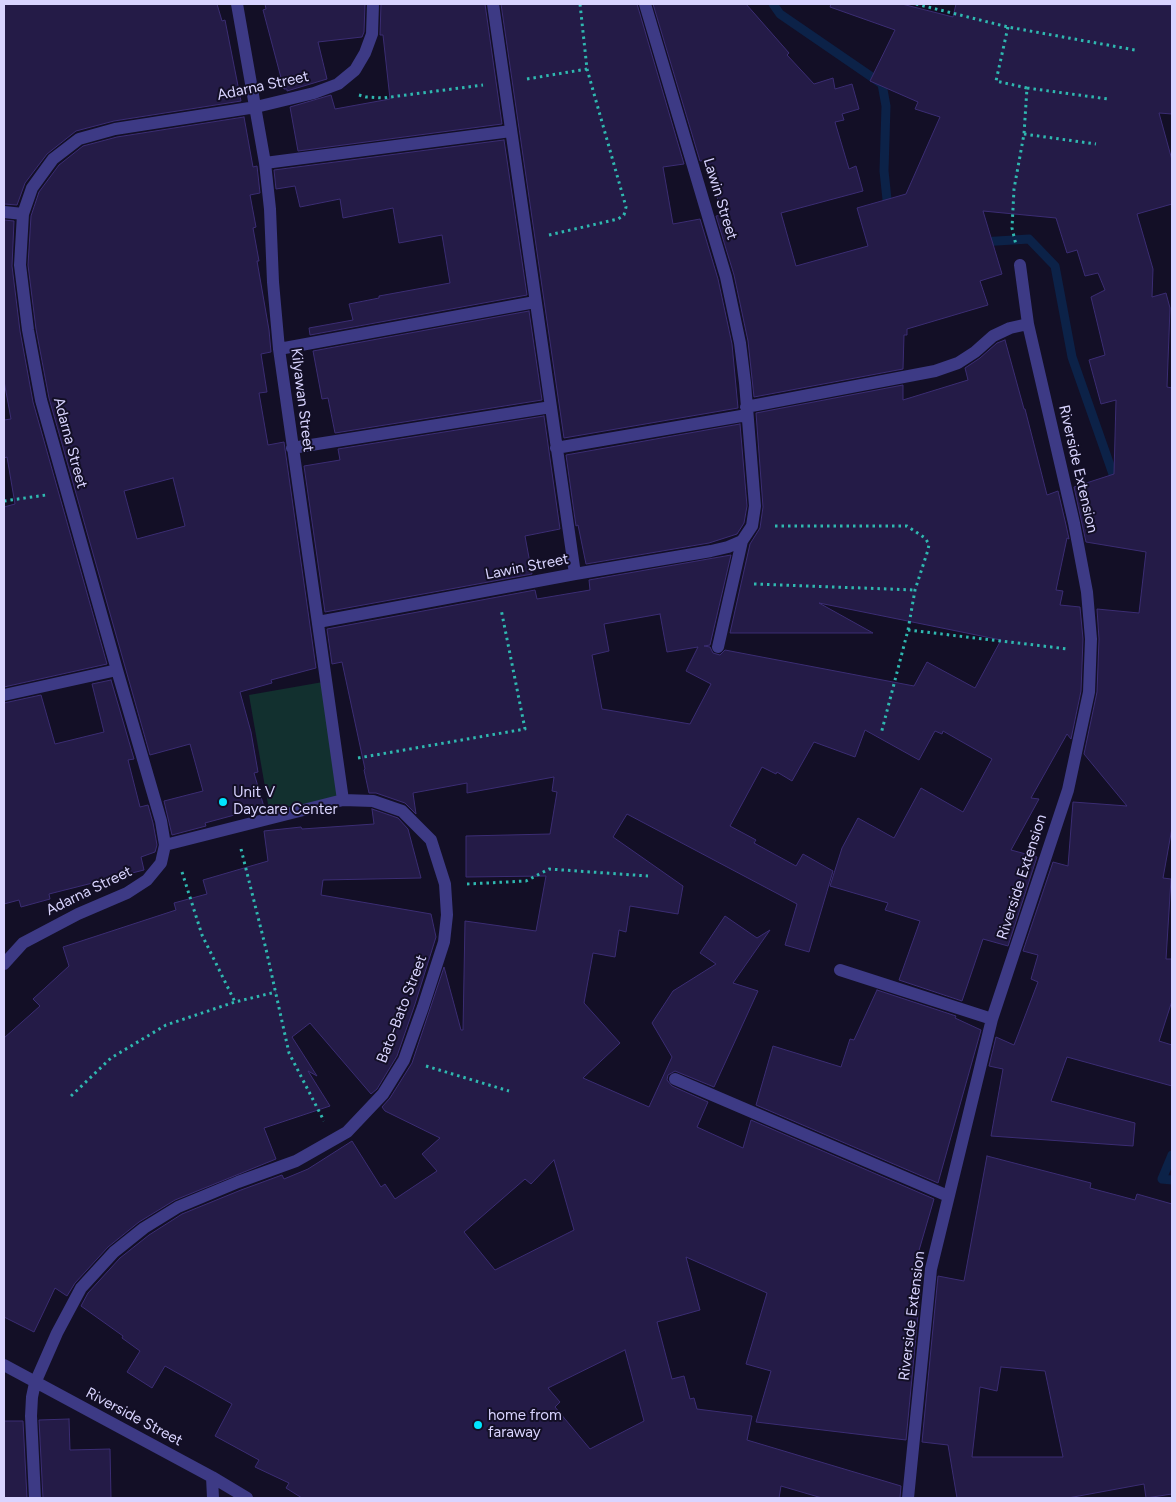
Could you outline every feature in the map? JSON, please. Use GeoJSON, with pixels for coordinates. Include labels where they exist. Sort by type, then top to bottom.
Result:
{"type":"FeatureCollection","features":[{"type":"Feature","properties":{"kind":"street","name":"Kilyawan Street"},"geometry":{"type":"LineString","coordinates":[[237,4],[265,163],[270,209],[273,282],[279,349],[343,800]]}},
{"type":"Feature","properties":{"kind":"street","name":"Adarna Street"},"geometry":{"type":"LineString","coordinates":[[4,964],[23,943],[78,914],[127,893],[147,880],[161,863],[165,845],[161,821],[66,491],[42,400],[28,330],[20,264],[23,214],[32,188],[53,159],[79,139],[115,129],[256,107],[314,93],[338,84],[355,70],[365,53],[372,34],[373,4]]}},
{"type":"Feature","properties":{"kind":"street"},"geometry":{"type":"LineString","coordinates":[[493,4],[575,574]]}},
{"type":"Feature","properties":{"kind":"street","name":"Lawin Street"},"geometry":{"type":"LineString","coordinates":[[645,4],[726,277],[740,343],[755,506],[752,526],[742,541],[718,647]]}},
{"type":"Feature","properties":{"kind":"street"},"geometry":{"type":"LineString","coordinates":[[265,163],[511,131]]}},
{"type":"Feature","properties":{"kind":"street"},"geometry":{"type":"LineString","coordinates":[[4,212],[23,214]]}},
{"type":"Feature","properties":{"kind":"street","name":"Riverside Extension"},"geometry":{"type":"LineString","coordinates":[[908,1498],[931,1269],[992,1018],[1068,790],[1089,692],[1091,652],[1087,592],[1074,523],[1028,324],[1020,265]]}},
{"type":"Feature","properties":{"kind":"street"},"geometry":{"type":"LineString","coordinates":[[279,349],[536,302]]}},
{"type":"Feature","properties":{"kind":"street"},"geometry":{"type":"LineString","coordinates":[[556,448],[747,411],[935,371],[958,363],[975,352],[993,336],[1010,328],[1028,324]]}},
{"type":"Feature","properties":{"kind":"street"},"geometry":{"type":"LineString","coordinates":[[292,448],[551,407]]}},
{"type":"Feature","properties":{"kind":"street","name":"Lawin Street"},"geometry":{"type":"LineString","coordinates":[[318,622],[575,574],[711,551],[742,541]]}},
{"type":"Feature","properties":{"kind":"street"},"geometry":{"type":"LineString","coordinates":[[4,695],[117,670]]}},
{"type":"Feature","properties":{"kind":"street","name":"Bato-Bato Street"},"geometry":{"type":"LineString","coordinates":[[35,1498],[31,1416],[32,1397],[57,1333],[81,1288],[114,1252],[144,1228],[178,1207],[238,1182],[296,1161],[347,1132],[383,1094],[404,1060],[444,942],[447,915],[445,884],[431,840],[402,811],[373,801],[343,800],[165,845]]}},
{"type":"Feature","properties":{"kind":"street"},"geometry":{"type":"LineString","coordinates":[[840,970],[992,1018]]}},
{"type":"Feature","properties":{"kind":"street"},"geometry":{"type":"LineString","coordinates":[[675,1079],[948,1196]]}},
{"type":"Feature","properties":{"kind":"street","name":"Riverside Street"},"geometry":{"type":"LineString","coordinates":[[4,1365],[248,1498]]}},
{"type":"Feature","properties":{"kind":"street"},"geometry":{"type":"LineString","coordinates":[[212,1477],[213,1498]]}},
{"type":"Feature","properties":{"kind":"path"},"geometry":{"type":"LineString","coordinates":[[527,240],[618,219],[624,215],[626,207],[587,69],[580,4]]}},
{"type":"Feature","properties":{"kind":"path"},"geometry":{"type":"LineString","coordinates":[[916,4],[1008,27],[1135,50]]}},
{"type":"Feature","properties":{"kind":"path"},"geometry":{"type":"LineString","coordinates":[[1008,27],[996,81],[1027,88],[1108,99]]}},
{"type":"Feature","properties":{"kind":"path"},"geometry":{"type":"LineString","coordinates":[[338,84],[366,97],[383,98],[587,69]]}},
{"type":"Feature","properties":{"kind":"path"},"geometry":{"type":"LineString","coordinates":[[1012,228],[1014,189],[1024,134],[1027,88]]}},
{"type":"Feature","properties":{"kind":"path"},"geometry":{"type":"LineString","coordinates":[[1024,134],[1096,144]]}},
{"type":"Feature","properties":{"kind":"path"},"geometry":{"type":"LineString","coordinates":[[4,501],[66,491]]}},
{"type":"Feature","properties":{"kind":"path"},"geometry":{"type":"LineString","coordinates":[[752,526],[908,526],[925,538],[928,550],[916,590],[908,630],[881,734]]}},
{"type":"Feature","properties":{"kind":"path"},"geometry":{"type":"LineString","coordinates":[[733,582],[916,590]]}},
{"type":"Feature","properties":{"kind":"path"},"geometry":{"type":"LineString","coordinates":[[338,762],[525,729],[498,589]]}},
{"type":"Feature","properties":{"kind":"path"},"geometry":{"type":"LineString","coordinates":[[908,630],[1091,652]]}},
{"type":"Feature","properties":{"kind":"path"},"geometry":{"type":"LineString","coordinates":[[235,826],[289,1053],[334,1140]]}},
{"type":"Feature","properties":{"kind":"path"},"geometry":{"type":"LineString","coordinates":[[165,845],[178,859],[202,935],[235,1002]]}},
{"type":"Feature","properties":{"kind":"path"},"geometry":{"type":"LineString","coordinates":[[445,884],[526,881],[549,869],[648,876]]}},
{"type":"Feature","properties":{"kind":"path"},"geometry":{"type":"LineString","coordinates":[[71,1096],[111,1058],[166,1025],[235,1002],[276,992]]}},
{"type":"Feature","properties":{"kind":"path"},"geometry":{"type":"LineString","coordinates":[[404,1060],[509,1091]]}},
{"type":"Feature","properties":{"kind":"green space"},"geometry":{"type":"Polygon","coordinates":[[[323,682],[344,797],[269,810],[249,695],[323,682]]]}},
{"type":"Feature","properties":{"kind":"building"},"geometry":{"type":"Polygon","coordinates":[[[4,4],[217,4],[222,21],[225,20],[241,101],[114,121],[76,131],[47,154],[25,183],[17,205],[4,204],[4,4]]]}},
{"type":"Feature","properties":{"kind":"building"},"geometry":{"type":"Polygon","coordinates":[[[265,4],[365,4],[364,32],[362,37],[318,42],[327,79],[287,91],[287,89],[284,89],[263,10],[266,9],[265,4]]]}},
{"type":"Feature","properties":{"kind":"building"},"geometry":{"type":"Polygon","coordinates":[[[381,4],[485,4],[502,124],[298,151],[290,107],[331,95],[335,109],[390,99],[383,35],[380,35],[381,4]]]}},
{"type":"Feature","properties":{"kind":"building"},"geometry":{"type":"Polygon","coordinates":[[[501,4],[637,4],[684,164],[663,167],[673,224],[700,219],[718,279],[732,344],[738,408],[564,438],[501,4]]]}},
{"type":"Feature","properties":{"kind":"building"},"geometry":{"type":"Polygon","coordinates":[[[653,4],[746,4],[789,53],[787,55],[814,84],[833,78],[835,89],[852,84],[859,109],[842,114],[844,120],[835,122],[849,169],[856,166],[863,191],[781,213],[796,266],[868,246],[857,208],[906,194],[940,117],[915,109],[918,102],[870,81],[895,30],[830,7],[831,4],[902,4],[953,17],[956,4],[1172,5],[1172,114],[1159,113],[1172,160],[1172,204],[1137,214],[1153,269],[1152,297],[1166,293],[1170,308],[1167,387],[1172,388],[1172,828],[1163,878],[1171,879],[1166,959],[1172,959],[1172,1001],[1159,1041],[1172,1045],[1172,1086],[1067,1057],[1051,1101],[1135,1123],[1133,1146],[991,1136],[1003,1069],[989,1066],[996,1037],[1014,1045],[1038,982],[1031,979],[1038,955],[1023,951],[1053,862],[1068,866],[1073,802],[1127,806],[1084,754],[1097,692],[1099,639],[1097,609],[1139,613],[1146,552],[1086,542],[1074,487],[1114,474],[1116,400],[1101,404],[1089,360],[1105,355],[1091,297],[1105,290],[1098,273],[1085,276],[1077,250],[1067,253],[1056,218],[983,211],[1002,274],[980,281],[988,305],[907,329],[907,335],[904,335],[903,369],[754,397],[748,341],[734,275],[716,216],[722,215],[707,160],[700,161],[653,4]]]}},
{"type":"Feature","properties":{"kind":"building"},"geometry":{"type":"Polygon","coordinates":[[[244,117],[253,167],[257,166],[260,193],[250,195],[256,227],[253,228],[259,261],[257,261],[271,352],[261,354],[267,392],[259,393],[268,445],[284,442],[316,668],[271,680],[272,683],[240,692],[251,732],[258,772],[254,773],[264,807],[205,823],[206,826],[172,835],[164,801],[203,791],[190,744],[150,755],[49,398],[36,329],[28,265],[31,216],[39,192],[59,165],[83,146],[117,137],[244,117]],[[173,478],[124,491],[137,539],[185,526],[173,478]]]}},
{"type":"Feature","properties":{"kind":"building"},"geometry":{"type":"Polygon","coordinates":[[[504,140],[527,295],[310,335],[309,328],[353,320],[349,304],[379,298],[379,296],[450,283],[442,235],[399,243],[393,208],[343,218],[340,199],[300,207],[295,186],[276,189],[274,170],[504,140]]]}},
{"type":"Feature","properties":{"kind":"building"},"geometry":{"type":"Polygon","coordinates":[[[4,220],[14,221],[12,266],[20,331],[33,402],[107,664],[4,687],[4,507],[15,504],[7,457],[4,458],[4,420],[11,419],[4,381],[4,220]]]}},
{"type":"Feature","properties":{"kind":"building"},"geometry":{"type":"Polygon","coordinates":[[[529,311],[542,400],[335,433],[328,398],[322,399],[313,351],[529,311]]]}},
{"type":"Feature","properties":{"kind":"building"},"geometry":{"type":"Polygon","coordinates":[[[1005,340],[1047,495],[1058,491],[1069,539],[1067,538],[1056,590],[1063,591],[1060,605],[1080,607],[1083,639],[1081,691],[1071,739],[1067,734],[1031,798],[1039,799],[1011,850],[1037,857],[1008,946],[983,939],[962,1001],[899,980],[920,921],[885,910],[888,903],[830,886],[842,848],[858,818],[894,838],[921,788],[963,812],[992,759],[943,731],[942,734],[935,731],[919,760],[865,730],[855,757],[814,742],[792,781],[777,772],[776,774],[762,767],[730,826],[756,840],[754,843],[796,866],[803,854],[833,871],[809,952],[785,945],[797,904],[627,814],[613,837],[683,886],[678,914],[630,906],[626,932],[619,930],[615,957],[593,953],[584,1003],[620,1043],[583,1078],[649,1107],[672,1057],[652,1023],[673,991],[716,964],[700,953],[725,916],[757,938],[770,930],[733,983],[758,991],[714,1087],[675,1071],[668,1075],[667,1080],[672,1086],[708,1102],[697,1127],[743,1148],[751,1120],[934,1199],[913,1271],[922,1273],[906,1440],[756,1422],[771,1371],[746,1364],[767,1293],[686,1257],[700,1310],[657,1322],[672,1379],[684,1376],[690,1399],[694,1398],[697,1409],[752,1416],[747,1440],[901,1486],[900,1498],[822,1498],[781,1486],[779,1498],[302,1498],[286,1488],[289,1483],[255,1467],[259,1460],[215,1436],[232,1404],[165,1366],[152,1388],[127,1372],[140,1351],[122,1338],[123,1336],[81,1306],[88,1293],[120,1258],[149,1235],[182,1214],[282,1175],[284,1179],[308,1169],[352,1141],[381,1187],[385,1184],[395,1199],[437,1171],[422,1154],[440,1138],[385,1111],[382,1107],[390,1098],[412,1063],[444,967],[461,1030],[463,1030],[465,921],[536,931],[546,876],[466,877],[466,836],[550,834],[557,792],[552,791],[554,777],[467,793],[467,783],[413,793],[416,814],[405,803],[376,793],[369,793],[342,662],[332,664],[327,629],[535,590],[537,599],[590,590],[589,580],[731,555],[710,645],[704,646],[710,647],[713,653],[720,655],[725,650],[914,686],[927,662],[975,688],[1001,640],[819,603],[873,633],[730,633],[750,544],[760,528],[763,507],[756,413],[903,385],[903,400],[968,380],[965,368],[997,343],[1005,340]],[[660,614],[604,624],[609,651],[592,655],[602,709],[690,724],[711,684],[686,671],[698,647],[667,652],[660,614]],[[554,1160],[531,1184],[525,1179],[464,1232],[495,1270],[574,1230],[554,1160]],[[625,1350],[548,1388],[560,1402],[555,1407],[590,1449],[644,1421],[625,1350]]]}},
{"type":"Feature","properties":{"kind":"building"},"geometry":{"type":"Polygon","coordinates":[[[544,416],[560,529],[525,536],[532,574],[325,612],[304,466],[340,460],[338,449],[544,416]]]}},
{"type":"Feature","properties":{"kind":"building"},"geometry":{"type":"Polygon","coordinates":[[[740,424],[747,506],[744,523],[737,534],[709,543],[586,564],[578,525],[576,526],[566,455],[740,424]]]}},
{"type":"Feature","properties":{"kind":"building"},"geometry":{"type":"Polygon","coordinates":[[[111,680],[134,759],[128,760],[140,807],[148,805],[153,823],[157,845],[155,852],[141,857],[144,870],[49,894],[50,899],[21,907],[19,900],[4,904],[4,703],[41,695],[55,744],[104,732],[92,684],[111,680]]]}},
{"type":"Feature","properties":{"kind":"building"},"geometry":{"type":"Polygon","coordinates":[[[372,809],[398,818],[408,829],[421,878],[323,880],[321,895],[431,914],[436,937],[397,1056],[377,1089],[371,1094],[310,1023],[292,1037],[317,1076],[308,1071],[330,1106],[264,1128],[276,1159],[175,1200],[139,1222],[108,1247],[75,1283],[67,1296],[55,1288],[34,1332],[4,1317],[4,1038],[40,1006],[33,999],[69,966],[63,947],[176,910],[174,903],[207,894],[203,880],[268,861],[264,831],[301,827],[302,829],[374,824],[372,809]]]}},
{"type":"Feature","properties":{"kind":"building"},"geometry":{"type":"Polygon","coordinates":[[[877,990],[956,1016],[955,1018],[981,1030],[938,1183],[756,1105],[773,1046],[841,1067],[850,1039],[854,1040],[877,990]]]}},
{"type":"Feature","properties":{"kind":"building"},"geometry":{"type":"Polygon","coordinates":[[[987,1156],[1091,1183],[1090,1188],[1135,1200],[1137,1194],[1172,1204],[1172,1494],[1146,1498],[1144,1484],[1068,1498],[957,1498],[948,1445],[922,1442],[938,1276],[964,1281],[987,1156]],[[1001,1367],[997,1391],[980,1387],[972,1457],[1063,1457],[1045,1371],[1001,1367]]]}},
{"type":"Feature","properties":{"kind":"building"},"geometry":{"type":"Polygon","coordinates":[[[69,1419],[70,1450],[110,1449],[111,1498],[43,1498],[39,1420],[69,1419]]]}},
{"type":"Feature","properties":{"kind":"building"},"geometry":{"type":"Polygon","coordinates":[[[4,1421],[23,1421],[27,1498],[4,1498],[4,1421]]]}},
{"type":"Feature","properties":{"kind":"waterway"},"geometry":{"type":"LineString","coordinates":[[773,4],[780,14],[882,84],[886,106],[884,171],[888,209]]}},
{"type":"Feature","properties":{"kind":"waterway"},"geometry":{"type":"LineString","coordinates":[[981,242],[1029,239],[1055,266],[1072,357],[1113,474],[1125,478]]}},
{"type":"Feature","properties":{"kind":"waterway"},"geometry":{"type":"LineString","coordinates":[[1172,1155],[1162,1179],[1172,1180]]}},
{"type":"Feature","properties":{"kind":"place","name":"Unit V Daycare Center"},"geometry":{"type":"Point","coordinates":[223,802]}},
{"type":"Feature","properties":{"kind":"place","name":"home from faraway"},"geometry":{"type":"Point","coordinates":[478,1425]}}]}
